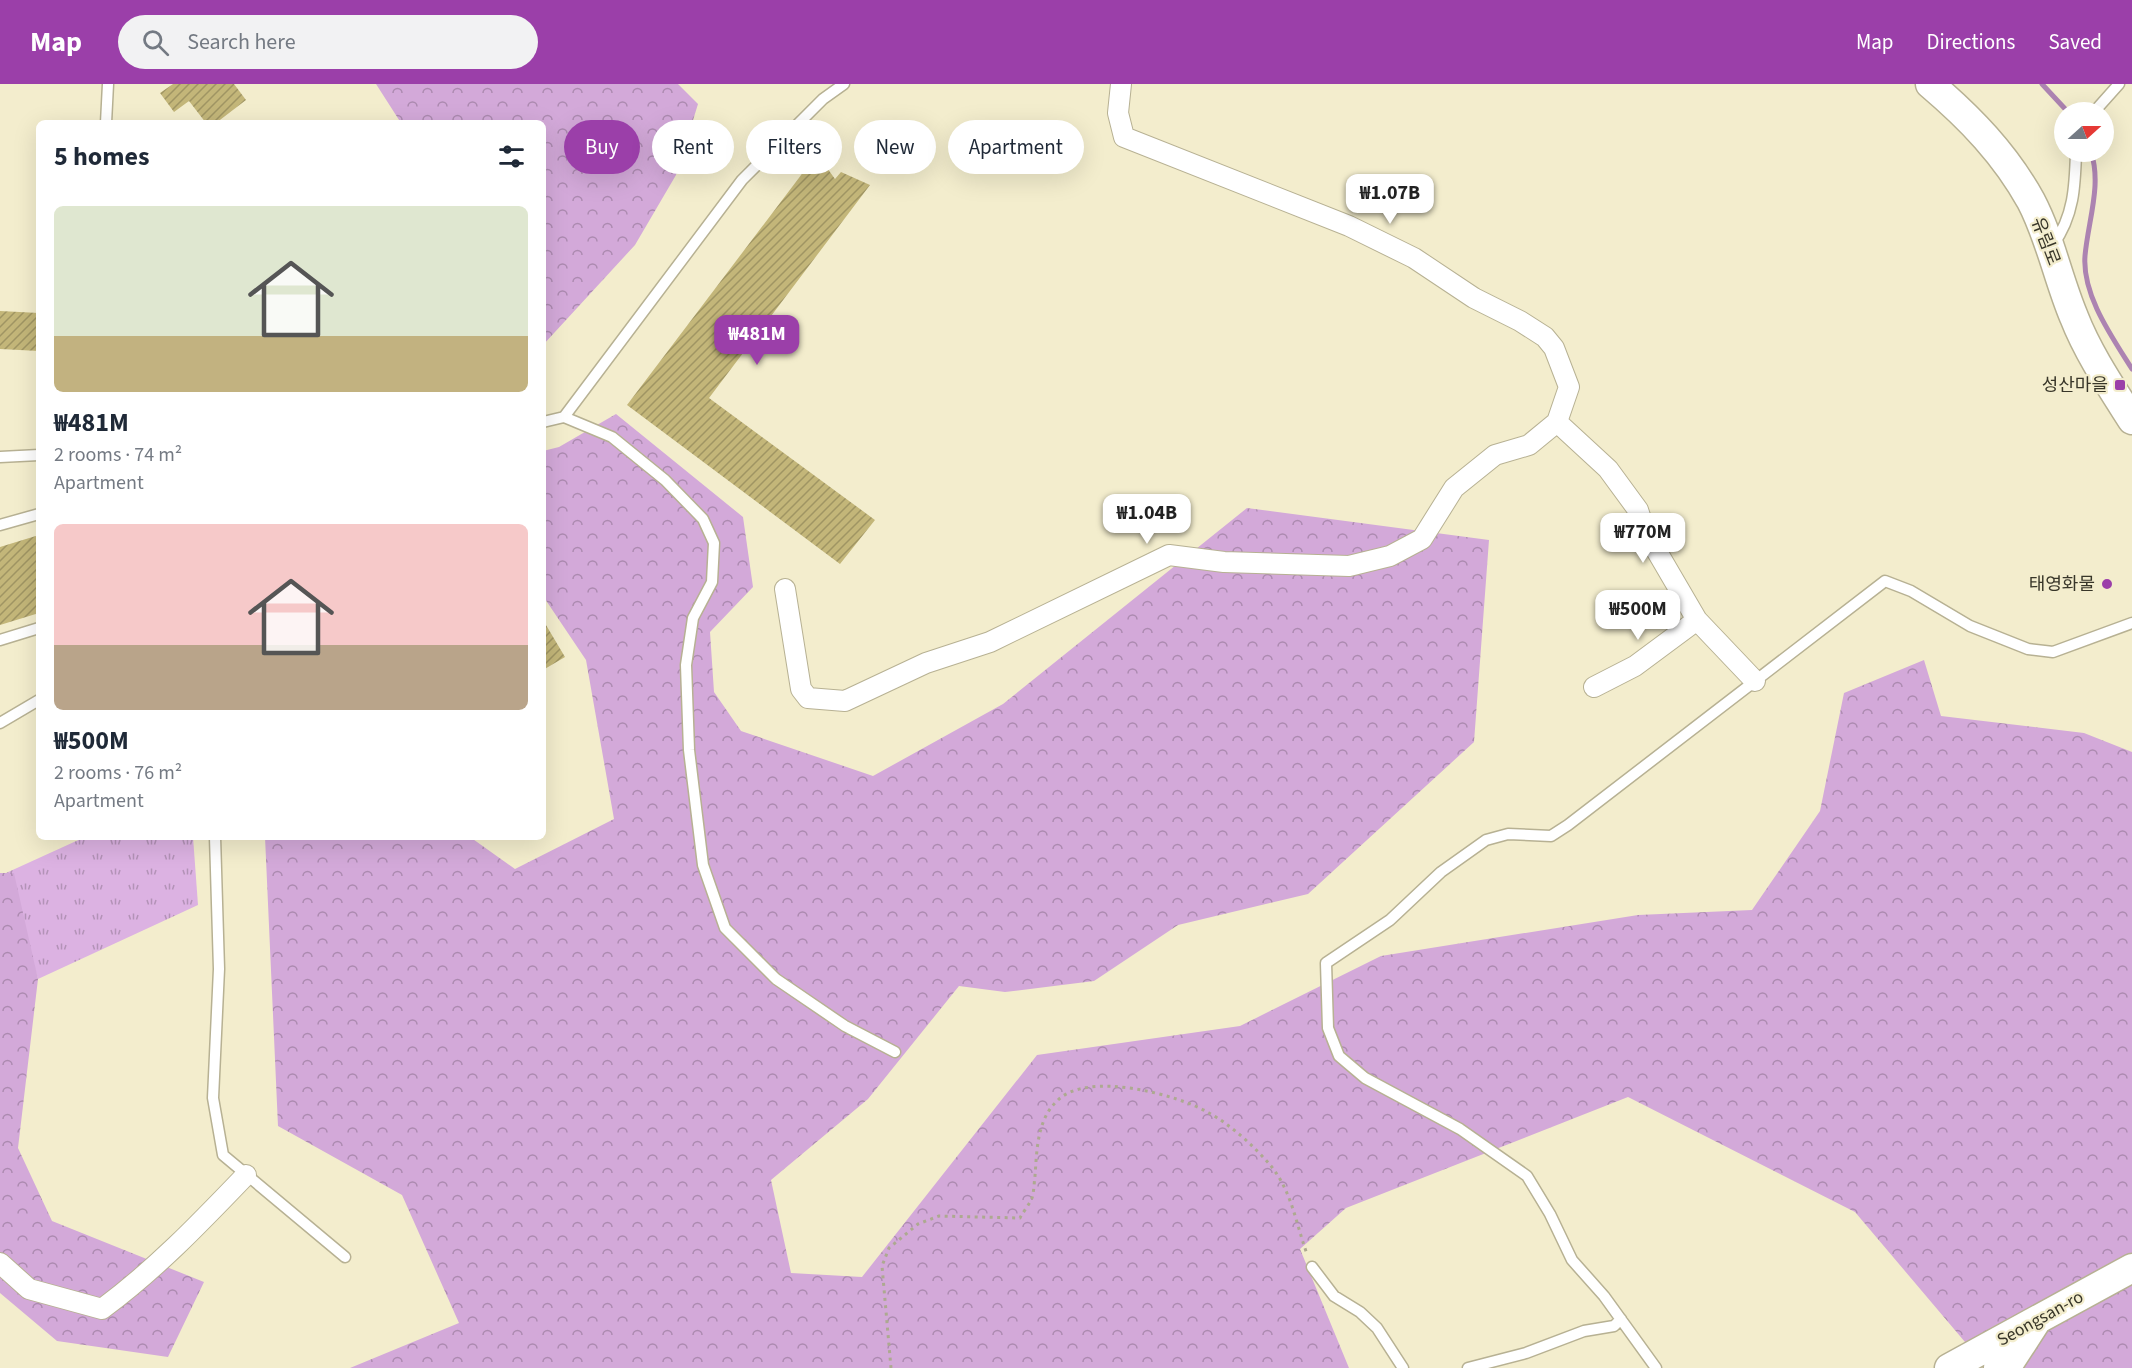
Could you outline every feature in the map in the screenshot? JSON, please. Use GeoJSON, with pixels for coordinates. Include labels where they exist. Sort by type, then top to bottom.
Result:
{"type":"FeatureCollection","features":[{"type":"Feature","properties":{"kind":"street"},"geometry":{"type":"LineString","coordinates":[[785,589],[801,689],[808,698],[845,701],[926,663],[990,642],[1169,555],[1224,562],[1349,566],[1389,556],[1422,539],[1454,488],[1495,455],[1529,445],[1557,422],[1569,387],[1554,348],[1545,337],[1520,321],[1474,298],[1414,258],[1349,226],[1124,137],[1118,113],[1121,84]]}},
{"type":"Feature","properties":{"kind":"street","name":"유림로"},"geometry":{"type":"LineString","coordinates":[[1930,84],[1972,120],[2010,167],[2032,202],[2074,318],[2101,370],[2132,420]]}},
{"type":"Feature","properties":{"kind":"street"},"geometry":{"type":"LineString","coordinates":[[1557,422],[1608,469],[1638,510],[1645,531],[1697,620],[1755,681]]}},
{"type":"Feature","properties":{"kind":"street"},"geometry":{"type":"LineString","coordinates":[[1594,687],[1635,666],[1697,620]]}},
{"type":"Feature","properties":{"kind":"street"},"geometry":{"type":"LineString","coordinates":[[0,1263],[29,1289],[102,1309],[146,1276],[191,1234],[246,1175]]}},
{"type":"Feature","properties":{"kind":"street","name":"Seongsan-ro"},"geometry":{"type":"LineString","coordinates":[[1949,1368],[2132,1268]]}},
{"type":"Feature","properties":{"kind":"street"},"geometry":{"type":"LineString","coordinates":[[1998,1368],[2012,1359],[2038,1319]]}},
{"type":"Feature","properties":{"kind":"lane"},"geometry":{"type":"LineString","coordinates":[[106,120],[108,84]]}},
{"type":"Feature","properties":{"kind":"lane"},"geometry":{"type":"LineString","coordinates":[[564,417],[742,180],[823,99],[844,84]]}},
{"type":"Feature","properties":{"kind":"lane"},"geometry":{"type":"LineString","coordinates":[[2103,102],[2119,84]]}},
{"type":"Feature","properties":{"kind":"lane"},"geometry":{"type":"LineString","coordinates":[[2050,249],[2065,229],[2075,190],[2076,162]]}},
{"type":"Feature","properties":{"kind":"lane"},"geometry":{"type":"LineString","coordinates":[[546,421],[564,417],[612,437],[665,480],[703,519],[714,543],[712,582],[693,618],[686,666],[689,750],[703,865],[725,928],[776,979],[845,1026],[895,1052]]}},
{"type":"Feature","properties":{"kind":"lane"},"geometry":{"type":"LineString","coordinates":[[0,457],[36,455]]}},
{"type":"Feature","properties":{"kind":"lane"},"geometry":{"type":"LineString","coordinates":[[0,525],[36,515]]}},
{"type":"Feature","properties":{"kind":"lane"},"geometry":{"type":"LineString","coordinates":[[1656,1368],[1621,1319],[1572,1260],[1550,1214],[1527,1176],[1460,1129],[1365,1078],[1339,1056],[1328,1028],[1326,963],[1389,920],[1441,872],[1486,840],[1508,834],[1551,836],[1568,825],[1885,581],[1911,591],[1970,626],[2028,649],[2053,652],[2132,623]]}},
{"type":"Feature","properties":{"kind":"lane"},"geometry":{"type":"LineString","coordinates":[[0,640],[36,629]]}},
{"type":"Feature","properties":{"kind":"lane"},"geometry":{"type":"LineString","coordinates":[[0,723],[36,702]]}},
{"type":"Feature","properties":{"kind":"lane"},"geometry":{"type":"LineString","coordinates":[[215,840],[219,969],[213,1098],[223,1155],[345,1257]]}},
{"type":"Feature","properties":{"kind":"lane"},"geometry":{"type":"LineString","coordinates":[[1312,1267],[1334,1296],[1360,1312],[1377,1328],[1403,1368]]}},
{"type":"Feature","properties":{"kind":"lane"},"geometry":{"type":"LineString","coordinates":[[1468,1368],[1526,1353],[1584,1331],[1614,1326],[1621,1319]]}},
{"type":"Feature","properties":{"kind":"path"},"geometry":{"type":"LineString","coordinates":[[891,1368],[882,1266],[889,1248],[918,1224],[939,1216],[1020,1218],[1032,1198],[1038,1137],[1044,1117],[1059,1098],[1088,1087],[1119,1084],[1181,1100],[1210,1113],[1241,1137],[1272,1167],[1288,1195],[1312,1267]]}},
{"type":"Feature","properties":{"kind":"green space"},"geometry":{"type":"Polygon","coordinates":[[[376,84],[678,84],[698,104],[693,120],[652,120],[652,174],[676,175],[635,245],[546,342],[546,120],[399,120],[376,84]]]}},
{"type":"Feature","properties":{"kind":"green space"},"geometry":{"type":"Polygon","coordinates":[[[616,414],[743,517],[753,587],[710,632],[714,692],[741,731],[873,776],[1003,704],[1247,508],[1489,540],[1474,742],[1308,894],[1178,925],[1094,981],[1005,992],[959,986],[868,1099],[771,1180],[791,1273],[862,1277],[1037,1055],[1240,1026],[1381,956],[1638,915],[1752,910],[1820,811],[1844,693],[1924,660],[1941,716],[2084,733],[2132,752],[2132,1368],[1987,1368],[1855,1212],[1628,1097],[1346,1208],[1300,1249],[1349,1368],[350,1368],[459,1323],[402,1195],[278,1126],[265,840],[474,840],[515,869],[614,819],[586,660],[546,600],[546,450],[559,447],[616,414]]]}},
{"type":"Feature","properties":{"kind":"green space"},"geometry":{"type":"Polygon","coordinates":[[[78,840],[193,840],[198,905],[38,979],[6,873],[78,840]]]}},
{"type":"Feature","properties":{"kind":"green space"},"geometry":{"type":"Polygon","coordinates":[[[0,873],[14,873],[38,979],[18,1148],[52,1221],[204,1282],[168,1357],[57,1341],[0,1293],[0,873]]]}},
{"type":"Feature","properties":{"kind":"building"},"geometry":{"type":"Polygon","coordinates":[[[173,84],[234,84],[246,100],[220,120],[204,120],[189,101],[174,112],[160,93],[173,84]]]}},
{"type":"Feature","properties":{"kind":"building"},"geometry":{"type":"Polygon","coordinates":[[[842,172],[870,185],[709,398],[875,520],[840,564],[627,405],[802,174],[831,174],[835,179],[842,172]]]}},
{"type":"Feature","properties":{"kind":"building"},"geometry":{"type":"Polygon","coordinates":[[[0,311],[36,313],[36,351],[0,349],[0,311]]]}},
{"type":"Feature","properties":{"kind":"building"},"geometry":{"type":"Polygon","coordinates":[[[36,536],[36,614],[0,625],[0,547],[36,536]]]}},
{"type":"Feature","properties":{"kind":"building"},"geometry":{"type":"Polygon","coordinates":[[[546,625],[565,657],[546,668],[546,625]]]}},
{"type":"Feature","properties":{"kind":"waterway"},"geometry":{"type":"LineString","coordinates":[[2042,84],[2059,102]]}},
{"type":"Feature","properties":{"kind":"waterway"},"geometry":{"type":"LineString","coordinates":[[2093,162],[2095,190],[2085,256],[2085,271],[2088,286],[2100,315],[2132,369]]}},
{"type":"Feature","properties":{"kind":"place","name":"성산마을"},"geometry":{"type":"Point","coordinates":[2120,385]}},
{"type":"Feature","properties":{"kind":"place","name":"태영화물"},"geometry":{"type":"Point","coordinates":[2107,584]}}]}
